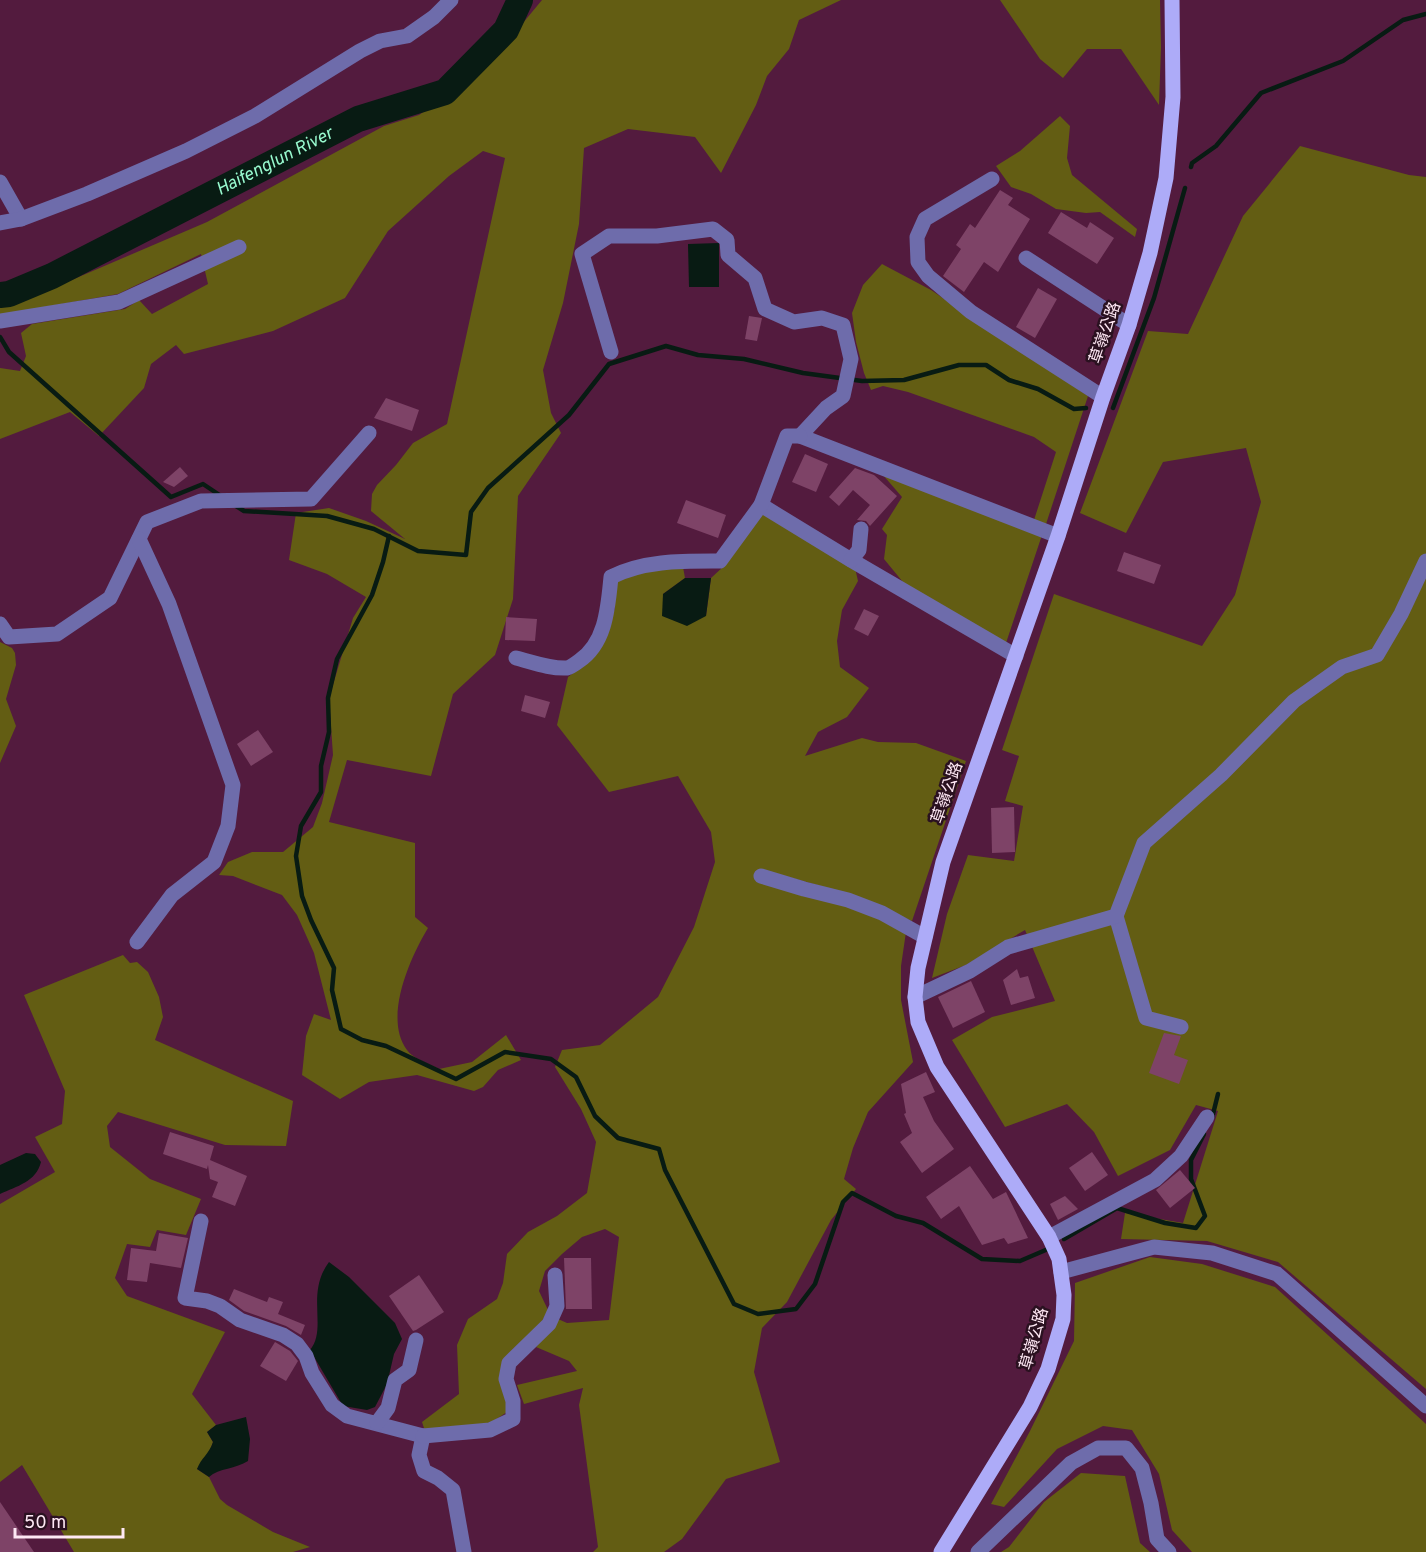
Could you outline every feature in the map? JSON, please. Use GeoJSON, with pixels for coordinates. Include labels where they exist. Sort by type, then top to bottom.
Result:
{"type":"FeatureCollection","features":[{"type":"Feature","properties":{"kind":"main road","name":"草嶺公路"},"geometry":{"type":"LineString","coordinates":[[941,1552],[1030,1407],[1048,1369],[1063,1319],[1064,1295],[1059,1259],[1049,1237],[938,1067],[918,1022],[915,997],[918,968],[943,862],[1058,536],[1129,325],[1150,253],[1166,178],[1173,97],[1172,0]]}},
{"type":"Feature","properties":{"kind":"street"},"geometry":{"type":"LineString","coordinates":[[0,223],[21,219],[129,177],[255,116],[360,51],[380,41],[407,36],[434,17],[451,0]]}},
{"type":"Feature","properties":{"kind":"street"},"geometry":{"type":"LineString","coordinates":[[992,179],[924,219],[916,237],[918,262],[928,276],[971,312],[1103,397]]}},
{"type":"Feature","properties":{"kind":"street"},"geometry":{"type":"LineString","coordinates":[[0,182],[21,219]]}},
{"type":"Feature","properties":{"kind":"street"},"geometry":{"type":"LineString","coordinates":[[611,352],[582,254],[609,236],[657,236],[713,229],[727,240],[728,255],[755,278],[765,309],[794,322],[822,318],[843,326],[852,359],[843,396],[826,408],[800,436]]}},
{"type":"Feature","properties":{"kind":"street"},"geometry":{"type":"LineString","coordinates":[[0,321],[119,302],[240,247]]}},
{"type":"Feature","properties":{"kind":"street"},"geometry":{"type":"LineString","coordinates":[[1026,258],[1129,325]]}},
{"type":"Feature","properties":{"kind":"street"},"geometry":{"type":"LineString","coordinates":[[0,624],[9,637],[57,634],[110,598],[147,522],[201,501],[311,499],[369,433]]}},
{"type":"Feature","properties":{"kind":"street"},"geometry":{"type":"LineString","coordinates":[[516,658],[550,667],[569,668],[584,658],[599,641],[608,604],[611,577],[624,570],[682,561],[720,561],[761,504],[788,436],[800,436],[831,446],[1058,536]]}},
{"type":"Feature","properties":{"kind":"street"},"geometry":{"type":"LineString","coordinates":[[761,504],[851,560],[1016,656]]}},
{"type":"Feature","properties":{"kind":"street"},"geometry":{"type":"LineString","coordinates":[[851,560],[858,550],[861,529]]}},
{"type":"Feature","properties":{"kind":"street"},"geometry":{"type":"LineString","coordinates":[[137,942],[172,895],[214,862],[228,826],[232,785],[169,604],[139,539]]}},
{"type":"Feature","properties":{"kind":"street"},"geometry":{"type":"LineString","coordinates":[[1181,1027],[1146,1018],[1116,916],[1144,843],[1221,775],[1294,701],[1342,667],[1377,655],[1401,614],[1426,561]]}},
{"type":"Feature","properties":{"kind":"street"},"geometry":{"type":"LineString","coordinates":[[761,876],[848,900],[882,913],[925,937]]}},
{"type":"Feature","properties":{"kind":"street"},"geometry":{"type":"LineString","coordinates":[[915,997],[970,971],[1008,948],[1116,916]]}},
{"type":"Feature","properties":{"kind":"street"},"geometry":{"type":"LineString","coordinates":[[1049,1237],[1155,1180],[1181,1156],[1207,1117]]}},
{"type":"Feature","properties":{"kind":"street"},"geometry":{"type":"LineString","coordinates":[[201,1221],[185,1298],[207,1301],[240,1320],[290,1339],[302,1349],[312,1373],[332,1405],[347,1416],[423,1436],[490,1430],[513,1419],[513,1401],[506,1379],[509,1363],[549,1324],[557,1306],[555,1275]]}},
{"type":"Feature","properties":{"kind":"street"},"geometry":{"type":"LineString","coordinates":[[1061,1272],[1154,1247],[1212,1253],[1277,1274],[1426,1406]]}},
{"type":"Feature","properties":{"kind":"street"},"geometry":{"type":"LineString","coordinates":[[377,1423],[388,1408],[395,1380],[409,1370],[416,1340]]}},
{"type":"Feature","properties":{"kind":"street"},"geometry":{"type":"LineString","coordinates":[[423,1436],[419,1455],[424,1471],[438,1478],[453,1490],[464,1552]]}},
{"type":"Feature","properties":{"kind":"street"},"geometry":{"type":"LineString","coordinates":[[978,1552],[1071,1463],[1098,1448],[1126,1448],[1142,1468],[1157,1539],[1169,1552]]}},
{"type":"Feature","properties":{"kind":"shaded area"},"geometry":{"type":"Polygon","coordinates":[[[542,0],[841,0],[799,20],[789,49],[767,76],[756,105],[721,173],[695,137],[628,129],[584,148],[579,224],[563,303],[543,370],[551,413],[561,433],[518,496],[513,599],[495,655],[453,694],[431,776],[347,760],[329,822],[415,843],[415,917],[428,928],[407,971],[398,1005],[400,1037],[407,1050],[417,1059],[439,1069],[472,1062],[506,1035],[521,1060],[498,1070],[483,1087],[474,1091],[417,1075],[369,1082],[340,1099],[302,1075],[306,1036],[314,1014],[331,1020],[314,953],[297,915],[282,895],[233,876],[219,875],[228,862],[252,852],[283,852],[313,827],[322,803],[333,755],[329,698],[353,618],[366,597],[327,574],[289,560],[296,513],[329,508],[366,521],[405,539],[371,511],[372,494],[413,443],[447,424],[505,158],[483,151],[449,176],[388,231],[345,298],[273,331],[184,354],[176,345],[151,364],[144,388],[99,436],[70,412],[0,439],[0,368],[20,371],[26,356],[21,333],[32,324],[125,309],[139,300],[152,314],[208,284],[201,254],[118,294],[0,315],[0,301],[32,297],[207,222],[384,126],[419,115],[484,70],[542,0]]]}},
{"type":"Feature","properties":{"kind":"shaded area"},"geometry":{"type":"Polygon","coordinates":[[[1000,0],[1160,0],[1159,105],[1121,49],[1087,49],[1063,78],[1040,59],[1000,0]]]}},
{"type":"Feature","properties":{"kind":"shaded area"},"geometry":{"type":"Polygon","coordinates":[[[1060,116],[1070,126],[1067,158],[1072,175],[1137,229],[1135,237],[1100,212],[1086,213],[1056,209],[1031,194],[1011,187],[996,166],[1020,151],[1060,116]]]}},
{"type":"Feature","properties":{"kind":"shaded area"},"geometry":{"type":"Polygon","coordinates":[[[1300,146],[1409,175],[1426,177],[1426,1389],[1278,1262],[1207,1241],[1121,1239],[1125,1213],[1183,1223],[1218,1111],[1196,1105],[1170,1150],[1118,1176],[1094,1132],[1067,1104],[1005,1127],[952,1040],[992,1017],[1055,1001],[1025,930],[966,965],[932,978],[947,914],[968,855],[1014,861],[1023,806],[1005,801],[1019,756],[1002,750],[1054,594],[1202,646],[1235,595],[1261,502],[1246,448],[1163,462],[1126,533],[1080,513],[1148,331],[1188,334],[1243,216],[1300,146]]]}},
{"type":"Feature","properties":{"kind":"shaded area"},"geometry":{"type":"Polygon","coordinates":[[[719,243],[719,287],[689,287],[688,244],[719,243]]]}},
{"type":"Feature","properties":{"kind":"shaded area"},"geometry":{"type":"Polygon","coordinates":[[[882,264],[931,290],[1088,396],[1046,524],[1034,520],[1056,452],[1034,437],[908,392],[883,386],[871,390],[856,342],[852,313],[863,285],[882,264]]]}},
{"type":"Feature","properties":{"kind":"shaded area"},"geometry":{"type":"Polygon","coordinates":[[[883,475],[1042,535],[1006,643],[907,587],[884,559],[887,535],[882,529],[902,497],[883,475]]]}},
{"type":"Feature","properties":{"kind":"shaded area"},"geometry":{"type":"Polygon","coordinates":[[[765,509],[853,559],[858,581],[842,610],[837,641],[840,667],[869,688],[847,717],[818,732],[805,756],[862,738],[878,742],[916,743],[966,761],[912,921],[849,894],[760,869],[755,875],[868,913],[906,932],[901,966],[901,1000],[913,1062],[868,1112],[853,1148],[844,1179],[856,1189],[831,1220],[787,1302],[762,1328],[754,1372],[780,1462],[726,1479],[682,1539],[664,1552],[593,1552],[598,1547],[579,1405],[583,1388],[524,1404],[517,1385],[577,1371],[569,1361],[536,1347],[558,1319],[567,1323],[609,1320],[619,1237],[605,1229],[582,1237],[545,1271],[539,1291],[548,1310],[539,1327],[513,1349],[507,1412],[492,1422],[481,1425],[425,1431],[422,1422],[459,1394],[457,1345],[468,1319],[497,1299],[503,1283],[507,1254],[528,1232],[557,1216],[587,1193],[596,1142],[581,1109],[555,1067],[562,1050],[600,1045],[658,997],[694,927],[715,862],[711,832],[678,776],[609,792],[557,725],[568,677],[585,664],[602,646],[615,608],[615,583],[632,573],[683,567],[685,578],[663,594],[706,616],[711,578],[724,566],[765,509]]]}},
{"type":"Feature","properties":{"kind":"shaded area"},"geometry":{"type":"Polygon","coordinates":[[[685,578],[711,578],[706,616],[687,626],[662,616],[663,594],[685,578]]]}},
{"type":"Feature","properties":{"kind":"shaded area"},"geometry":{"type":"Polygon","coordinates":[[[0,642],[12,648],[15,653],[16,665],[6,699],[16,726],[0,763],[0,642]]]}},
{"type":"Feature","properties":{"kind":"shaded area"},"geometry":{"type":"Polygon","coordinates":[[[123,955],[130,963],[137,962],[148,972],[159,997],[163,1017],[155,1040],[293,1101],[286,1146],[225,1145],[118,1112],[107,1126],[110,1147],[150,1179],[201,1199],[186,1235],[157,1230],[150,1247],[127,1244],[115,1278],[127,1296],[225,1332],[192,1394],[216,1425],[207,1432],[213,1442],[209,1453],[197,1469],[209,1477],[220,1499],[227,1505],[273,1532],[310,1547],[293,1552],[74,1552],[22,1465],[0,1482],[0,1204],[55,1172],[35,1137],[62,1124],[65,1091],[24,995],[123,955]]]}},
{"type":"Feature","properties":{"kind":"shaded area"},"geometry":{"type":"Polygon","coordinates":[[[26,1153],[35,1154],[41,1162],[35,1174],[25,1182],[0,1194],[0,1165],[26,1153]]]}},
{"type":"Feature","properties":{"kind":"shaded area"},"geometry":{"type":"Polygon","coordinates":[[[1150,1257],[1202,1264],[1275,1287],[1426,1424],[1426,1552],[1192,1552],[1172,1530],[1159,1474],[1132,1430],[1103,1426],[1057,1449],[1004,1507],[991,1504],[1074,1341],[1075,1283],[1150,1257]]]}},
{"type":"Feature","properties":{"kind":"shaded area"},"geometry":{"type":"Polygon","coordinates":[[[329,1262],[349,1277],[395,1323],[402,1339],[394,1354],[387,1384],[375,1407],[367,1410],[343,1406],[310,1350],[317,1331],[318,1286],[329,1262]]]}},
{"type":"Feature","properties":{"kind":"shaded area"},"geometry":{"type":"Polygon","coordinates":[[[246,1417],[250,1439],[248,1461],[209,1477],[197,1469],[213,1442],[207,1432],[216,1425],[246,1417]]]}},
{"type":"Feature","properties":{"kind":"shaded area"},"geometry":{"type":"Polygon","coordinates":[[[1081,1473],[1125,1476],[1140,1543],[1150,1552],[1001,1552],[1009,1547],[1044,1502],[1081,1473]]]}},
{"type":"Feature","properties":{"kind":"building"},"geometry":{"type":"Polygon","coordinates":[[[1000,190],[1013,198],[1008,205],[1030,219],[998,272],[984,262],[964,292],[943,276],[961,249],[956,245],[970,224],[975,228],[1000,190]]]}},
{"type":"Feature","properties":{"kind":"building"},"geometry":{"type":"Polygon","coordinates":[[[1061,212],[1087,228],[1090,222],[1114,238],[1097,264],[1048,233],[1061,212]]]}},
{"type":"Feature","properties":{"kind":"building"},"geometry":{"type":"Polygon","coordinates":[[[1038,288],[1057,299],[1035,338],[1016,327],[1038,288]]]}},
{"type":"Feature","properties":{"kind":"building"},"geometry":{"type":"Polygon","coordinates":[[[749,316],[762,318],[757,341],[745,339],[749,316]]]}},
{"type":"Feature","properties":{"kind":"building"},"geometry":{"type":"Polygon","coordinates":[[[386,398],[419,410],[412,431],[374,418],[386,398]]]}},
{"type":"Feature","properties":{"kind":"building"},"geometry":{"type":"Polygon","coordinates":[[[805,454],[828,464],[816,492],[792,482],[805,454]]]}},
{"type":"Feature","properties":{"kind":"building"},"geometry":{"type":"Polygon","coordinates":[[[180,467],[188,476],[174,487],[163,482],[180,467]]]}},
{"type":"Feature","properties":{"kind":"building"},"geometry":{"type":"Polygon","coordinates":[[[855,468],[874,475],[897,496],[870,526],[866,521],[857,520],[870,505],[853,490],[839,506],[829,497],[855,468]]]}},
{"type":"Feature","properties":{"kind":"building"},"geometry":{"type":"Polygon","coordinates":[[[686,500],[726,515],[718,538],[677,523],[686,500]]]}},
{"type":"Feature","properties":{"kind":"building"},"geometry":{"type":"Polygon","coordinates":[[[1124,552],[1161,565],[1154,584],[1117,571],[1124,552]]]}},
{"type":"Feature","properties":{"kind":"building"},"geometry":{"type":"Polygon","coordinates":[[[864,609],[879,616],[868,636],[854,629],[864,609]]]}},
{"type":"Feature","properties":{"kind":"building"},"geometry":{"type":"Polygon","coordinates":[[[506,617],[537,619],[535,641],[505,640],[506,617]]]}},
{"type":"Feature","properties":{"kind":"building"},"geometry":{"type":"Polygon","coordinates":[[[525,695],[550,702],[545,718],[521,711],[525,695]]]}},
{"type":"Feature","properties":{"kind":"building"},"geometry":{"type":"Polygon","coordinates":[[[258,730],[273,752],[251,766],[237,744],[258,730]]]}},
{"type":"Feature","properties":{"kind":"building"},"geometry":{"type":"Polygon","coordinates":[[[1014,807],[1015,852],[992,853],[991,808],[1014,807]]]}},
{"type":"Feature","properties":{"kind":"building"},"geometry":{"type":"Polygon","coordinates":[[[1017,969],[1020,978],[1028,976],[1035,998],[1011,1005],[1003,980],[1017,969]]]}},
{"type":"Feature","properties":{"kind":"building"},"geometry":{"type":"Polygon","coordinates":[[[971,981],[985,1012],[953,1028],[938,997],[971,981]]]}},
{"type":"Feature","properties":{"kind":"building"},"geometry":{"type":"Polygon","coordinates":[[[1164,1033],[1181,1036],[1174,1055],[1188,1060],[1179,1084],[1149,1073],[1164,1033]]]}},
{"type":"Feature","properties":{"kind":"building"},"geometry":{"type":"Polygon","coordinates":[[[926,1072],[935,1092],[923,1097],[934,1121],[954,1149],[922,1173],[900,1142],[912,1133],[904,1114],[906,1113],[901,1084],[926,1072]]]}},
{"type":"Feature","properties":{"kind":"building"},"geometry":{"type":"Polygon","coordinates":[[[170,1132],[214,1146],[210,1160],[247,1176],[235,1206],[212,1197],[218,1182],[210,1179],[208,1165],[207,1169],[163,1154],[170,1132]]]}},
{"type":"Feature","properties":{"kind":"building"},"geometry":{"type":"Polygon","coordinates":[[[1092,1152],[1108,1175],[1085,1191],[1069,1168],[1092,1152]]]}},
{"type":"Feature","properties":{"kind":"building"},"geometry":{"type":"Polygon","coordinates":[[[970,1166],[993,1199],[1006,1192],[1028,1238],[1008,1244],[1004,1238],[982,1245],[959,1206],[941,1219],[926,1197],[970,1166]]]}},
{"type":"Feature","properties":{"kind":"building"},"geometry":{"type":"Polygon","coordinates":[[[1180,1170],[1195,1188],[1170,1208],[1156,1190],[1180,1170]]]}},
{"type":"Feature","properties":{"kind":"building"},"geometry":{"type":"Polygon","coordinates":[[[1065,1196],[1078,1209],[1058,1220],[1050,1204],[1065,1196]]]}},
{"type":"Feature","properties":{"kind":"building"},"geometry":{"type":"Polygon","coordinates":[[[159,1233],[188,1238],[181,1268],[150,1263],[147,1282],[127,1280],[131,1248],[156,1251],[159,1233]]]}},
{"type":"Feature","properties":{"kind":"building"},"geometry":{"type":"Polygon","coordinates":[[[564,1258],[591,1258],[592,1309],[566,1309],[564,1258]]]}},
{"type":"Feature","properties":{"kind":"building"},"geometry":{"type":"Polygon","coordinates":[[[419,1275],[444,1312],[413,1331],[389,1296],[419,1275]]]}},
{"type":"Feature","properties":{"kind":"building"},"geometry":{"type":"Polygon","coordinates":[[[234,1289],[267,1302],[269,1297],[283,1302],[278,1314],[305,1325],[301,1335],[286,1326],[244,1311],[229,1300],[234,1289]]]}},
{"type":"Feature","properties":{"kind":"building"},"geometry":{"type":"Polygon","coordinates":[[[275,1342],[290,1351],[298,1361],[286,1381],[260,1366],[275,1342]]]}},
{"type":"Feature","properties":{"kind":"building"},"geometry":{"type":"Polygon","coordinates":[[[0,1502],[34,1552],[0,1552],[0,1502]]]}},
{"type":"Feature","properties":{"kind":"waterway","name":"Haifenglun River"},"geometry":{"type":"LineString","coordinates":[[0,295],[9,294],[52,276],[358,119],[445,92],[506,30],[520,0]]}},
{"type":"Feature","properties":{"kind":"waterway"},"geometry":{"type":"LineString","coordinates":[[1191,167],[1192,163],[1216,146],[1261,93],[1343,61],[1403,20],[1426,14]]}},
{"type":"Feature","properties":{"kind":"waterway"},"geometry":{"type":"LineString","coordinates":[[1113,408],[1154,298],[1185,188]]}},
{"type":"Feature","properties":{"kind":"waterway"},"geometry":{"type":"LineString","coordinates":[[0,337],[9,352],[171,497],[203,484],[221,496]]}},
{"type":"Feature","properties":{"kind":"waterway"},"geometry":{"type":"LineString","coordinates":[[236,506],[244,511],[327,516],[374,529],[418,551],[466,555],[471,512],[488,488],[569,415],[609,364],[666,346],[698,355],[744,359],[803,373],[862,381],[904,380],[959,365],[986,365],[1009,380],[1038,389],[1074,409],[1086,408]]}},
{"type":"Feature","properties":{"kind":"waterway"},"geometry":{"type":"LineString","coordinates":[[389,536],[372,595],[337,659],[328,698],[329,732],[321,766],[321,792],[301,826],[296,856],[302,896],[334,968],[332,990],[341,1029],[362,1040],[386,1046],[456,1079],[505,1052],[551,1059],[576,1077],[595,1116],[618,1138],[659,1149],[665,1170],[734,1304],[758,1314],[796,1309],[815,1284],[843,1202],[852,1193],[896,1216],[923,1223],[982,1259],[1020,1261],[1048,1249]]}},
{"type":"Feature","properties":{"kind":"waterway"},"geometry":{"type":"LineString","coordinates":[[1212,1118],[1218,1094]]}},
{"type":"Feature","properties":{"kind":"waterway"},"geometry":{"type":"LineString","coordinates":[[1064,1239],[1117,1208],[1165,1223],[1196,1228],[1205,1216],[1191,1179],[1191,1160],[1204,1134]]}}]}
